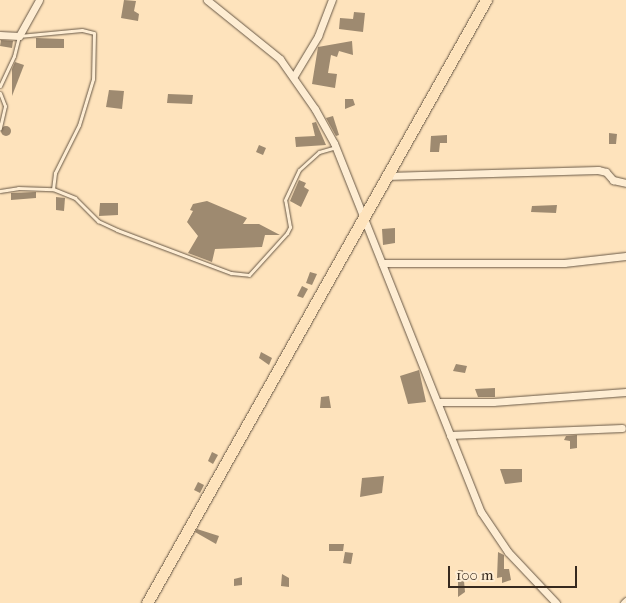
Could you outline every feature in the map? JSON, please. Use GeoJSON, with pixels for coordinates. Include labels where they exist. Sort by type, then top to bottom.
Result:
{"type":"FeatureCollection","features":[{"type":"Feature","properties":{"kind":"main road"},"geometry":{"type":"LineString","coordinates":[[147,603],[486,0]]}},
{"type":"Feature","properties":{"kind":"street"},"geometry":{"type":"LineString","coordinates":[[0,35],[19,36],[39,0]]}},
{"type":"Feature","properties":{"kind":"street"},"geometry":{"type":"LineString","coordinates":[[207,0],[280,59],[294,76],[336,147],[363,219],[439,402],[481,512],[508,552],[556,603]]}},
{"type":"Feature","properties":{"kind":"street"},"geometry":{"type":"LineString","coordinates":[[294,76],[318,36],[332,0]]}},
{"type":"Feature","properties":{"kind":"street"},"geometry":{"type":"LineString","coordinates":[[386,176],[598,170],[606,172],[614,180],[626,183]]}},
{"type":"Feature","properties":{"kind":"street"},"geometry":{"type":"LineString","coordinates":[[382,263],[564,263],[626,256]]}},
{"type":"Feature","properties":{"kind":"street"},"geometry":{"type":"LineString","coordinates":[[439,402],[493,402],[626,392]]}},
{"type":"Feature","properties":{"kind":"street"},"geometry":{"type":"LineString","coordinates":[[450,435],[622,428]]}},
{"type":"Feature","properties":{"kind":"lane"},"geometry":{"type":"LineString","coordinates":[[0,86],[14,56],[19,36],[82,30],[94,33],[93,79],[79,125],[55,173],[53,189]]}},
{"type":"Feature","properties":{"kind":"lane"},"geometry":{"type":"LineString","coordinates":[[0,93],[5,106],[0,128]]}},
{"type":"Feature","properties":{"kind":"lane"},"geometry":{"type":"LineString","coordinates":[[0,191],[18,188],[53,189],[75,198],[98,221],[116,230],[231,273],[249,275],[290,227],[285,200],[299,170],[319,152],[336,147]]}},
{"type":"Feature","properties":{"kind":"building"},"geometry":{"type":"Polygon","coordinates":[[[124,0],[136,1],[134,11],[139,14],[138,21],[121,18],[124,0]]]}},
{"type":"Feature","properties":{"kind":"building"},"geometry":{"type":"Polygon","coordinates":[[[354,12],[365,13],[363,32],[339,29],[340,18],[353,19],[354,12]]]}},
{"type":"Feature","properties":{"kind":"building"},"geometry":{"type":"Polygon","coordinates":[[[36,38],[64,39],[64,48],[36,48],[36,38]]]}},
{"type":"Feature","properties":{"kind":"building"},"geometry":{"type":"Polygon","coordinates":[[[1,40],[13,41],[12,48],[0,46],[1,40]]]}},
{"type":"Feature","properties":{"kind":"building"},"geometry":{"type":"Polygon","coordinates":[[[352,41],[353,55],[339,51],[337,57],[331,55],[328,73],[337,74],[335,88],[312,84],[318,47],[352,41]]]}},
{"type":"Feature","properties":{"kind":"building"},"geometry":{"type":"Polygon","coordinates":[[[15,62],[24,65],[12,96],[12,69],[15,62]]]}},
{"type":"Feature","properties":{"kind":"building"},"geometry":{"type":"Polygon","coordinates":[[[109,90],[124,91],[122,109],[106,107],[109,90]]]}},
{"type":"Feature","properties":{"kind":"building"},"geometry":{"type":"Polygon","coordinates":[[[168,94],[193,95],[192,104],[167,103],[168,94]]]}},
{"type":"Feature","properties":{"kind":"building"},"geometry":{"type":"Polygon","coordinates":[[[345,99],[353,99],[355,105],[345,109],[345,99]]]}},
{"type":"Feature","properties":{"kind":"building"},"geometry":{"type":"Polygon","coordinates":[[[333,116],[339,135],[336,136],[326,118],[333,116]]]}},
{"type":"Feature","properties":{"kind":"building"},"geometry":{"type":"Polygon","coordinates":[[[316,122],[326,145],[296,147],[295,137],[315,136],[312,123],[316,122]]]}},
{"type":"Feature","properties":{"kind":"building"},"geometry":{"type":"Polygon","coordinates":[[[6,126],[11,131],[6,136],[1,131],[6,126]]]}},
{"type":"Feature","properties":{"kind":"building"},"geometry":{"type":"Polygon","coordinates":[[[609,133],[617,134],[616,144],[609,144],[609,133]]]}},
{"type":"Feature","properties":{"kind":"building"},"geometry":{"type":"Polygon","coordinates":[[[447,135],[447,143],[440,143],[439,152],[430,152],[431,136],[447,135]]]}},
{"type":"Feature","properties":{"kind":"building"},"geometry":{"type":"Polygon","coordinates":[[[259,145],[266,148],[263,155],[256,152],[259,145]]]}},
{"type":"Feature","properties":{"kind":"building"},"geometry":{"type":"Polygon","coordinates":[[[299,180],[306,183],[304,187],[309,190],[301,207],[290,201],[299,180]]]}},
{"type":"Feature","properties":{"kind":"building"},"geometry":{"type":"Polygon","coordinates":[[[36,192],[36,198],[11,200],[11,193],[36,192]]]}},
{"type":"Feature","properties":{"kind":"building"},"geometry":{"type":"Polygon","coordinates":[[[56,197],[65,198],[64,211],[56,210],[56,197]]]}},
{"type":"Feature","properties":{"kind":"building"},"geometry":{"type":"Polygon","coordinates":[[[207,201],[247,218],[243,224],[259,224],[280,235],[265,235],[262,247],[215,249],[212,262],[188,253],[198,236],[187,222],[193,211],[190,210],[193,204],[207,201]]]}},
{"type":"Feature","properties":{"kind":"building"},"geometry":{"type":"Polygon","coordinates":[[[100,203],[118,203],[118,215],[99,216],[100,203]]]}},
{"type":"Feature","properties":{"kind":"building"},"geometry":{"type":"Polygon","coordinates":[[[557,205],[556,213],[531,212],[532,206],[557,205]]]}},
{"type":"Feature","properties":{"kind":"building"},"geometry":{"type":"Polygon","coordinates":[[[395,228],[395,243],[383,245],[382,229],[395,228]]]}},
{"type":"Feature","properties":{"kind":"building"},"geometry":{"type":"Polygon","coordinates":[[[310,272],[317,274],[312,285],[306,283],[310,272]]]}},
{"type":"Feature","properties":{"kind":"building"},"geometry":{"type":"Polygon","coordinates":[[[302,286],[308,289],[303,298],[297,296],[302,286]]]}},
{"type":"Feature","properties":{"kind":"building"},"geometry":{"type":"Polygon","coordinates":[[[261,352],[272,358],[269,365],[259,358],[261,352]]]}},
{"type":"Feature","properties":{"kind":"building"},"geometry":{"type":"Polygon","coordinates":[[[456,364],[467,366],[465,373],[453,371],[456,364]]]}},
{"type":"Feature","properties":{"kind":"building"},"geometry":{"type":"Polygon","coordinates":[[[419,370],[426,402],[408,404],[400,376],[419,370]]]}},
{"type":"Feature","properties":{"kind":"building"},"geometry":{"type":"Polygon","coordinates":[[[495,388],[495,397],[478,397],[475,389],[495,388]]]}},
{"type":"Feature","properties":{"kind":"building"},"geometry":{"type":"Polygon","coordinates":[[[329,396],[331,408],[320,408],[321,397],[329,396]]]}},
{"type":"Feature","properties":{"kind":"building"},"geometry":{"type":"Polygon","coordinates":[[[577,435],[577,448],[570,449],[570,441],[564,440],[566,436],[577,435]]]}},
{"type":"Feature","properties":{"kind":"building"},"geometry":{"type":"Polygon","coordinates":[[[212,452],[218,455],[213,464],[208,461],[212,452]]]}},
{"type":"Feature","properties":{"kind":"building"},"geometry":{"type":"Polygon","coordinates":[[[500,469],[522,469],[522,482],[505,484],[500,469]]]}},
{"type":"Feature","properties":{"kind":"building"},"geometry":{"type":"Polygon","coordinates":[[[384,476],[382,493],[360,497],[362,478],[384,476]]]}},
{"type":"Feature","properties":{"kind":"building"},"geometry":{"type":"Polygon","coordinates":[[[198,482],[204,485],[200,493],[194,490],[198,482]]]}},
{"type":"Feature","properties":{"kind":"building"},"geometry":{"type":"Polygon","coordinates":[[[197,529],[219,536],[216,544],[195,532],[197,529]]]}},
{"type":"Feature","properties":{"kind":"building"},"geometry":{"type":"Polygon","coordinates":[[[329,544],[344,544],[343,551],[329,551],[329,544]]]}},
{"type":"Feature","properties":{"kind":"building"},"geometry":{"type":"Polygon","coordinates":[[[345,552],[353,553],[351,564],[343,563],[345,552]]]}},
{"type":"Feature","properties":{"kind":"building"},"geometry":{"type":"Polygon","coordinates":[[[498,552],[504,555],[504,569],[509,569],[511,580],[502,583],[502,577],[497,578],[498,552]]]}},
{"type":"Feature","properties":{"kind":"building"},"geometry":{"type":"Polygon","coordinates":[[[458,570],[463,570],[465,592],[458,597],[458,570]]]}},
{"type":"Feature","properties":{"kind":"building"},"geometry":{"type":"Polygon","coordinates":[[[282,574],[289,578],[289,587],[281,586],[282,574]]]}},
{"type":"Feature","properties":{"kind":"building"},"geometry":{"type":"Polygon","coordinates":[[[242,577],[242,585],[234,586],[234,579],[242,577]]]}}]}
